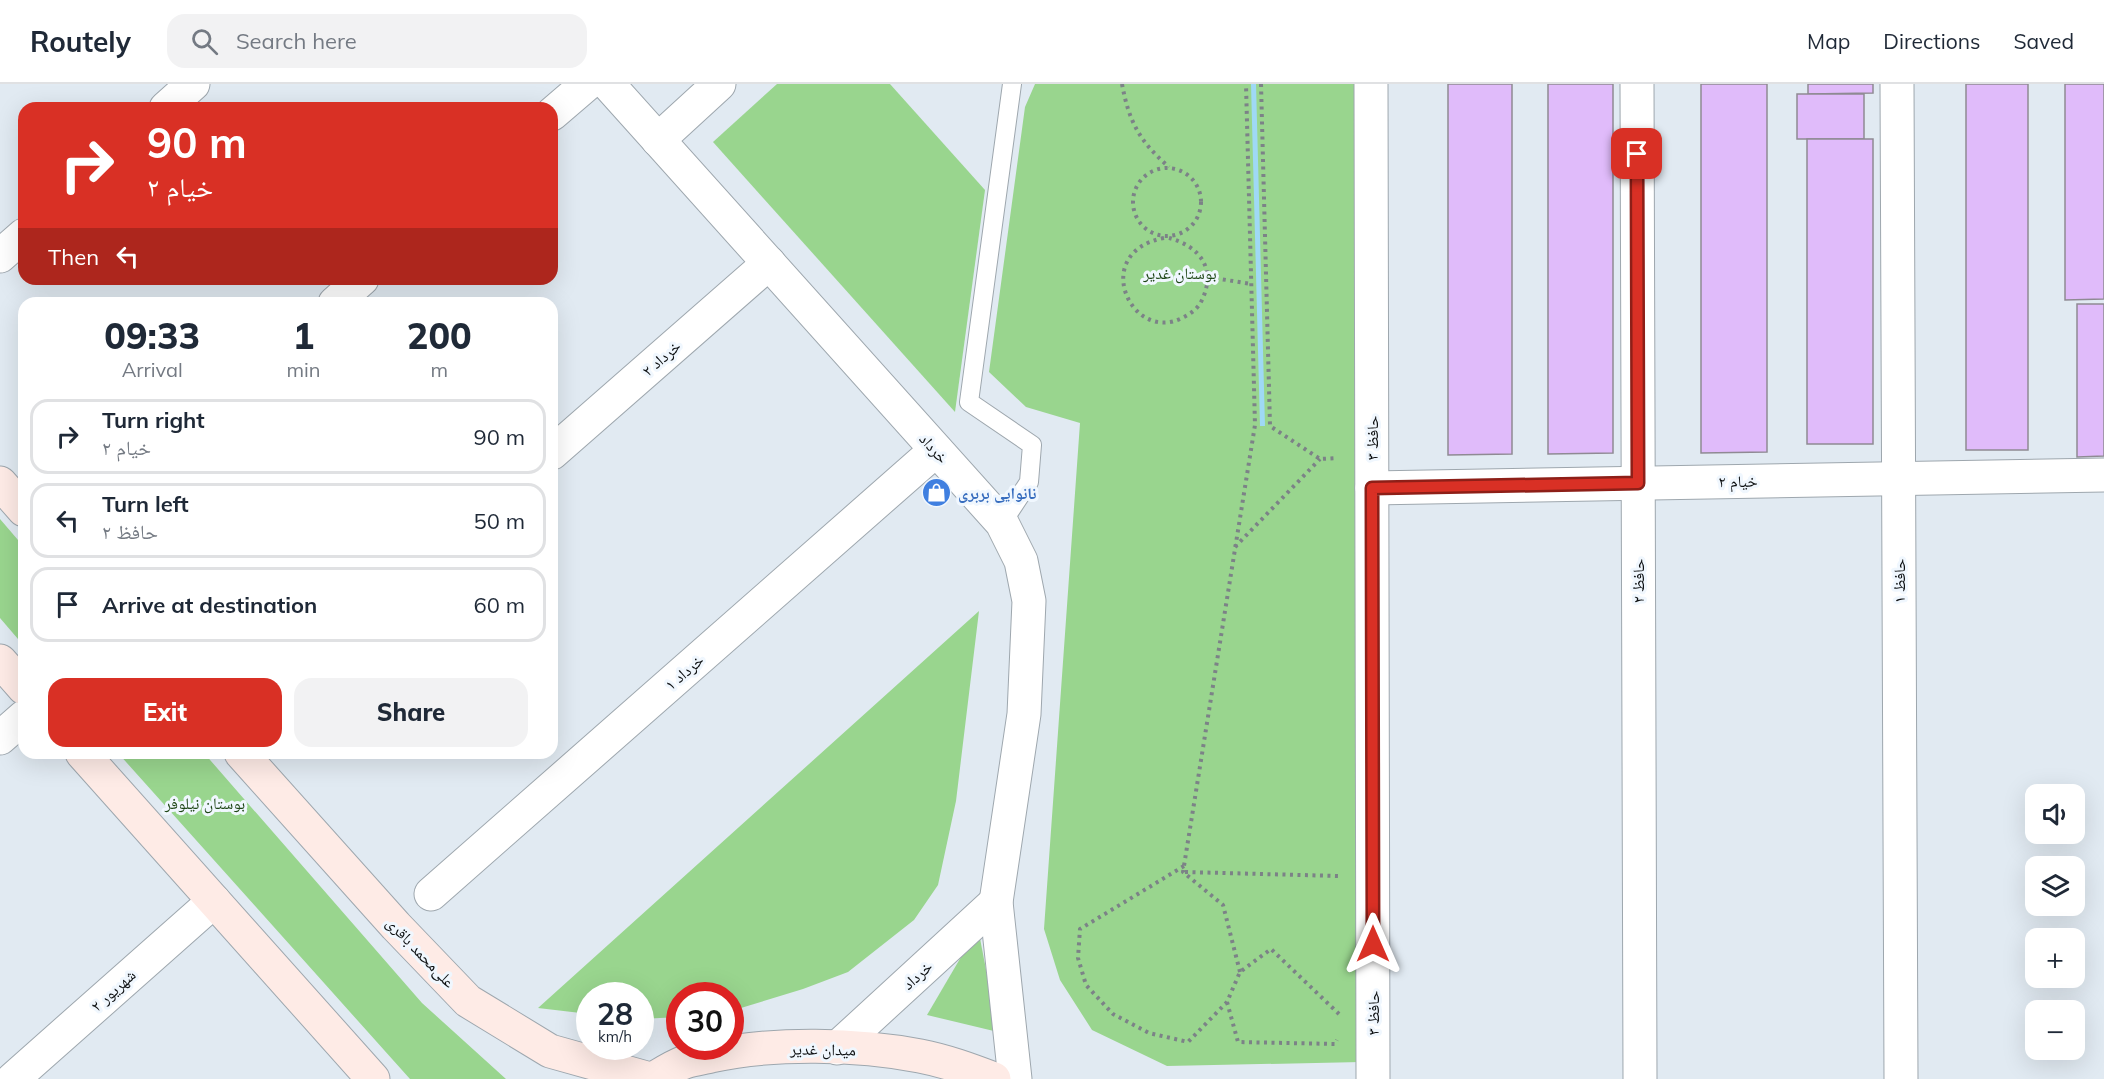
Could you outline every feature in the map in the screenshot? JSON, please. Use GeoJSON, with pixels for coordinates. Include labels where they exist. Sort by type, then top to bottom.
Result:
{"type":"FeatureCollection","features":[{"type":"Feature","properties":{"kind":"main road"},"geometry":{"type":"LineString","coordinates":[[0,483],[18,503]]}},
{"type":"Feature","properties":{"kind":"main road"},"geometry":{"type":"LineString","coordinates":[[0,661],[18,681]]}},
{"type":"Feature","properties":{"kind":"main road"},"geometry":{"type":"LineString","coordinates":[[87,759],[373,1079]]}},
{"type":"Feature","properties":{"kind":"main road","name":"علی‌محمد باقری"},"geometry":{"type":"LineString","coordinates":[[246,759],[396,926],[468,1001],[550,1051],[651,1079]]}},
{"type":"Feature","properties":{"kind":"main road","name":"میدان غدیر"},"geometry":{"type":"LineString","coordinates":[[651,1079],[684,1062],[732,1051],[786,1048],[837,1048],[921,1056],[962,1067],[994,1079]]}},
{"type":"Feature","properties":{"kind":"street"},"geometry":{"type":"LineString","coordinates":[[173,102],[193,84]]}},
{"type":"Feature","properties":{"kind":"street"},"geometry":{"type":"LineString","coordinates":[[558,109],[587,84]]}},
{"type":"Feature","properties":{"kind":"street","name":"خرداد"},"geometry":{"type":"LineString","coordinates":[[608,84],[1002,523],[1021,561],[1029,601],[1024,714],[996,902],[1015,1079]]}},
{"type":"Feature","properties":{"kind":"street"},"geometry":{"type":"LineString","coordinates":[[658,140],[719,84]]}},
{"type":"Feature","properties":{"kind":"street","name":"حافظ ۳"},"geometry":{"type":"LineString","coordinates":[[1371,84],[1373,1079]]}},
{"type":"Feature","properties":{"kind":"street","name":"حافظ ۲"},"geometry":{"type":"LineString","coordinates":[[1637,84],[1640,1079]]}},
{"type":"Feature","properties":{"kind":"street","name":"حافظ ۱"},"geometry":{"type":"LineString","coordinates":[[1897,84],[1901,1079]]}},
{"type":"Feature","properties":{"kind":"street"},"geometry":{"type":"LineString","coordinates":[[0,256],[18,240]]}},
{"type":"Feature","properties":{"kind":"street","name":"خرداد ۲"},"geometry":{"type":"LineString","coordinates":[[558,448],[769,264]]}},
{"type":"Feature","properties":{"kind":"street"},"geometry":{"type":"LineString","coordinates":[[342,297],[355,285]]}},
{"type":"Feature","properties":{"kind":"street","name":"خرداد ۱"},"geometry":{"type":"LineString","coordinates":[[431,894],[936,450]]}},
{"type":"Feature","properties":{"kind":"street","name":"خیام ۲"},"geometry":{"type":"LineString","coordinates":[[1372,472],[1638,483],[2104,475]]}},
{"type":"Feature","properties":{"kind":"street"},"geometry":{"type":"LineString","coordinates":[[0,738],[18,722]]}},
{"type":"Feature","properties":{"kind":"street","name":"شهریور ۲"},"geometry":{"type":"LineString","coordinates":[[13,1079],[214,901]]}},
{"type":"Feature","properties":{"kind":"street","name":"خرداد"},"geometry":{"type":"LineString","coordinates":[[837,1048],[996,902]]}},
{"type":"Feature","properties":{"kind":"lane"},"geometry":{"type":"LineString","coordinates":[[1002,523],[1029,482],[1032,445],[969,402],[1012,84]]}},
{"type":"Feature","properties":{"kind":"path"},"geometry":{"type":"LineString","coordinates":[[1122,84],[1126,106],[1136,130],[1151,151],[1171,168]]}},
{"type":"Feature","properties":{"kind":"path"},"geometry":{"type":"LineString","coordinates":[[1240,972],[1223,905],[1184,872],[1184,866],[1255,425],[1246,84]]}},
{"type":"Feature","properties":{"kind":"path"},"geometry":{"type":"LineString","coordinates":[[1261,84],[1270,426],[1320,459],[1372,472]]}},
{"type":"Feature","properties":{"kind":"path"},"geometry":{"type":"LineString","coordinates":[[1171,168],[1157,169],[1144,175],[1136,186],[1132,198],[1134,212],[1140,224],[1151,233],[1166,238],[1183,242],[1195,250],[1204,262],[1208,277],[1206,291],[1200,304],[1190,314],[1177,321],[1163,322],[1149,319],[1137,312],[1128,300],[1123,287],[1126,266],[1138,248],[1149,240],[1166,238],[1190,228],[1197,219],[1201,208],[1197,186],[1191,177],[1171,168]]}},
{"type":"Feature","properties":{"kind":"path"},"geometry":{"type":"LineString","coordinates":[[1208,277],[1251,284]]}},
{"type":"Feature","properties":{"kind":"path"},"geometry":{"type":"LineString","coordinates":[[1235,547],[1320,459]]}},
{"type":"Feature","properties":{"kind":"path"},"geometry":{"type":"LineString","coordinates":[[1184,866],[1080,929],[1078,958],[1086,985],[1113,1014],[1149,1034],[1188,1042],[1227,1002],[1240,972],[1270,950],[1340,1015],[1341,1023]]}},
{"type":"Feature","properties":{"kind":"path"},"geometry":{"type":"LineString","coordinates":[[1184,872],[1373,877]]}},
{"type":"Feature","properties":{"kind":"path"},"geometry":{"type":"LineString","coordinates":[[1227,1002],[1238,1042],[1335,1044],[1342,1032]]}},
{"type":"Feature","properties":{"kind":"green space"},"geometry":{"type":"Polygon","coordinates":[[[777,84],[890,84],[985,190],[955,412],[713,142],[777,84]]]}},
{"type":"Feature","properties":{"kind":"green space","name":"بوستان غدیر"},"geometry":{"type":"Polygon","coordinates":[[[1035,84],[1356,84],[1355,496],[1361,1062],[1167,1066],[1092,1030],[1060,980],[1044,929],[1080,423],[1026,407],[989,372],[1025,107],[1035,84]]]}},
{"type":"Feature","properties":{"kind":"green space"},"geometry":{"type":"Polygon","coordinates":[[[0,519],[18,540],[18,639],[0,618],[0,519]]]}},
{"type":"Feature","properties":{"kind":"green space"},"geometry":{"type":"Polygon","coordinates":[[[979,611],[956,801],[938,885],[914,920],[848,972],[744,1007],[744,982],[666,982],[666,1018],[654,1018],[654,982],[576,982],[576,1012],[538,1008],[979,611]]]}},
{"type":"Feature","properties":{"kind":"green space","name":"بوستان نیلوفر"},"geometry":{"type":"Polygon","coordinates":[[[123,759],[209,759],[422,1003],[506,1079],[410,1079],[123,759]]]}},
{"type":"Feature","properties":{"kind":"green space"},"geometry":{"type":"Polygon","coordinates":[[[978,928],[998,1032],[927,1015],[978,928]]]}},
{"type":"Feature","properties":{"kind":"water"},"geometry":{"type":"Polygon","coordinates":[[[1251,84],[1256,84],[1265,426],[1260,426],[1251,84]]]}},
{"type":"Feature","properties":{"kind":"building"},"geometry":{"type":"Polygon","coordinates":[[[1448,84],[1512,84],[1512,454],[1448,455],[1448,84]]]}},
{"type":"Feature","properties":{"kind":"building"},"geometry":{"type":"Polygon","coordinates":[[[1548,84],[1613,84],[1613,453],[1548,454],[1548,84]]]}},
{"type":"Feature","properties":{"kind":"building"},"geometry":{"type":"Polygon","coordinates":[[[1701,84],[1767,84],[1767,452],[1701,453],[1701,84]]]}},
{"type":"Feature","properties":{"kind":"building"},"geometry":{"type":"Polygon","coordinates":[[[1808,84],[1873,84],[1873,93],[1808,94],[1808,84]]]}},
{"type":"Feature","properties":{"kind":"building"},"geometry":{"type":"Polygon","coordinates":[[[1966,84],[2028,84],[2028,450],[1966,450],[1966,84]]]}},
{"type":"Feature","properties":{"kind":"building"},"geometry":{"type":"Polygon","coordinates":[[[2065,84],[2104,84],[2104,299],[2065,300],[2065,84]]]}},
{"type":"Feature","properties":{"kind":"building"},"geometry":{"type":"Polygon","coordinates":[[[1797,94],[1864,94],[1864,139],[1797,139],[1797,94]]]}},
{"type":"Feature","properties":{"kind":"building"},"geometry":{"type":"Polygon","coordinates":[[[1807,139],[1873,139],[1873,444],[1807,444],[1807,139]]]}},
{"type":"Feature","properties":{"kind":"building"},"geometry":{"type":"Polygon","coordinates":[[[2077,304],[2104,304],[2104,456],[2077,457],[2077,304]]]}},
{"type":"Feature","properties":{"kind":"place","name":"نانوایی بربری"},"geometry":{"type":"Point","coordinates":[937,493]}},
{"type":"Feature","properties":{"kind":"route"},"geometry":{"type":"LineString","coordinates":[[1373,944],[1372,488],[1638,483],[1637,154]]}}]}
